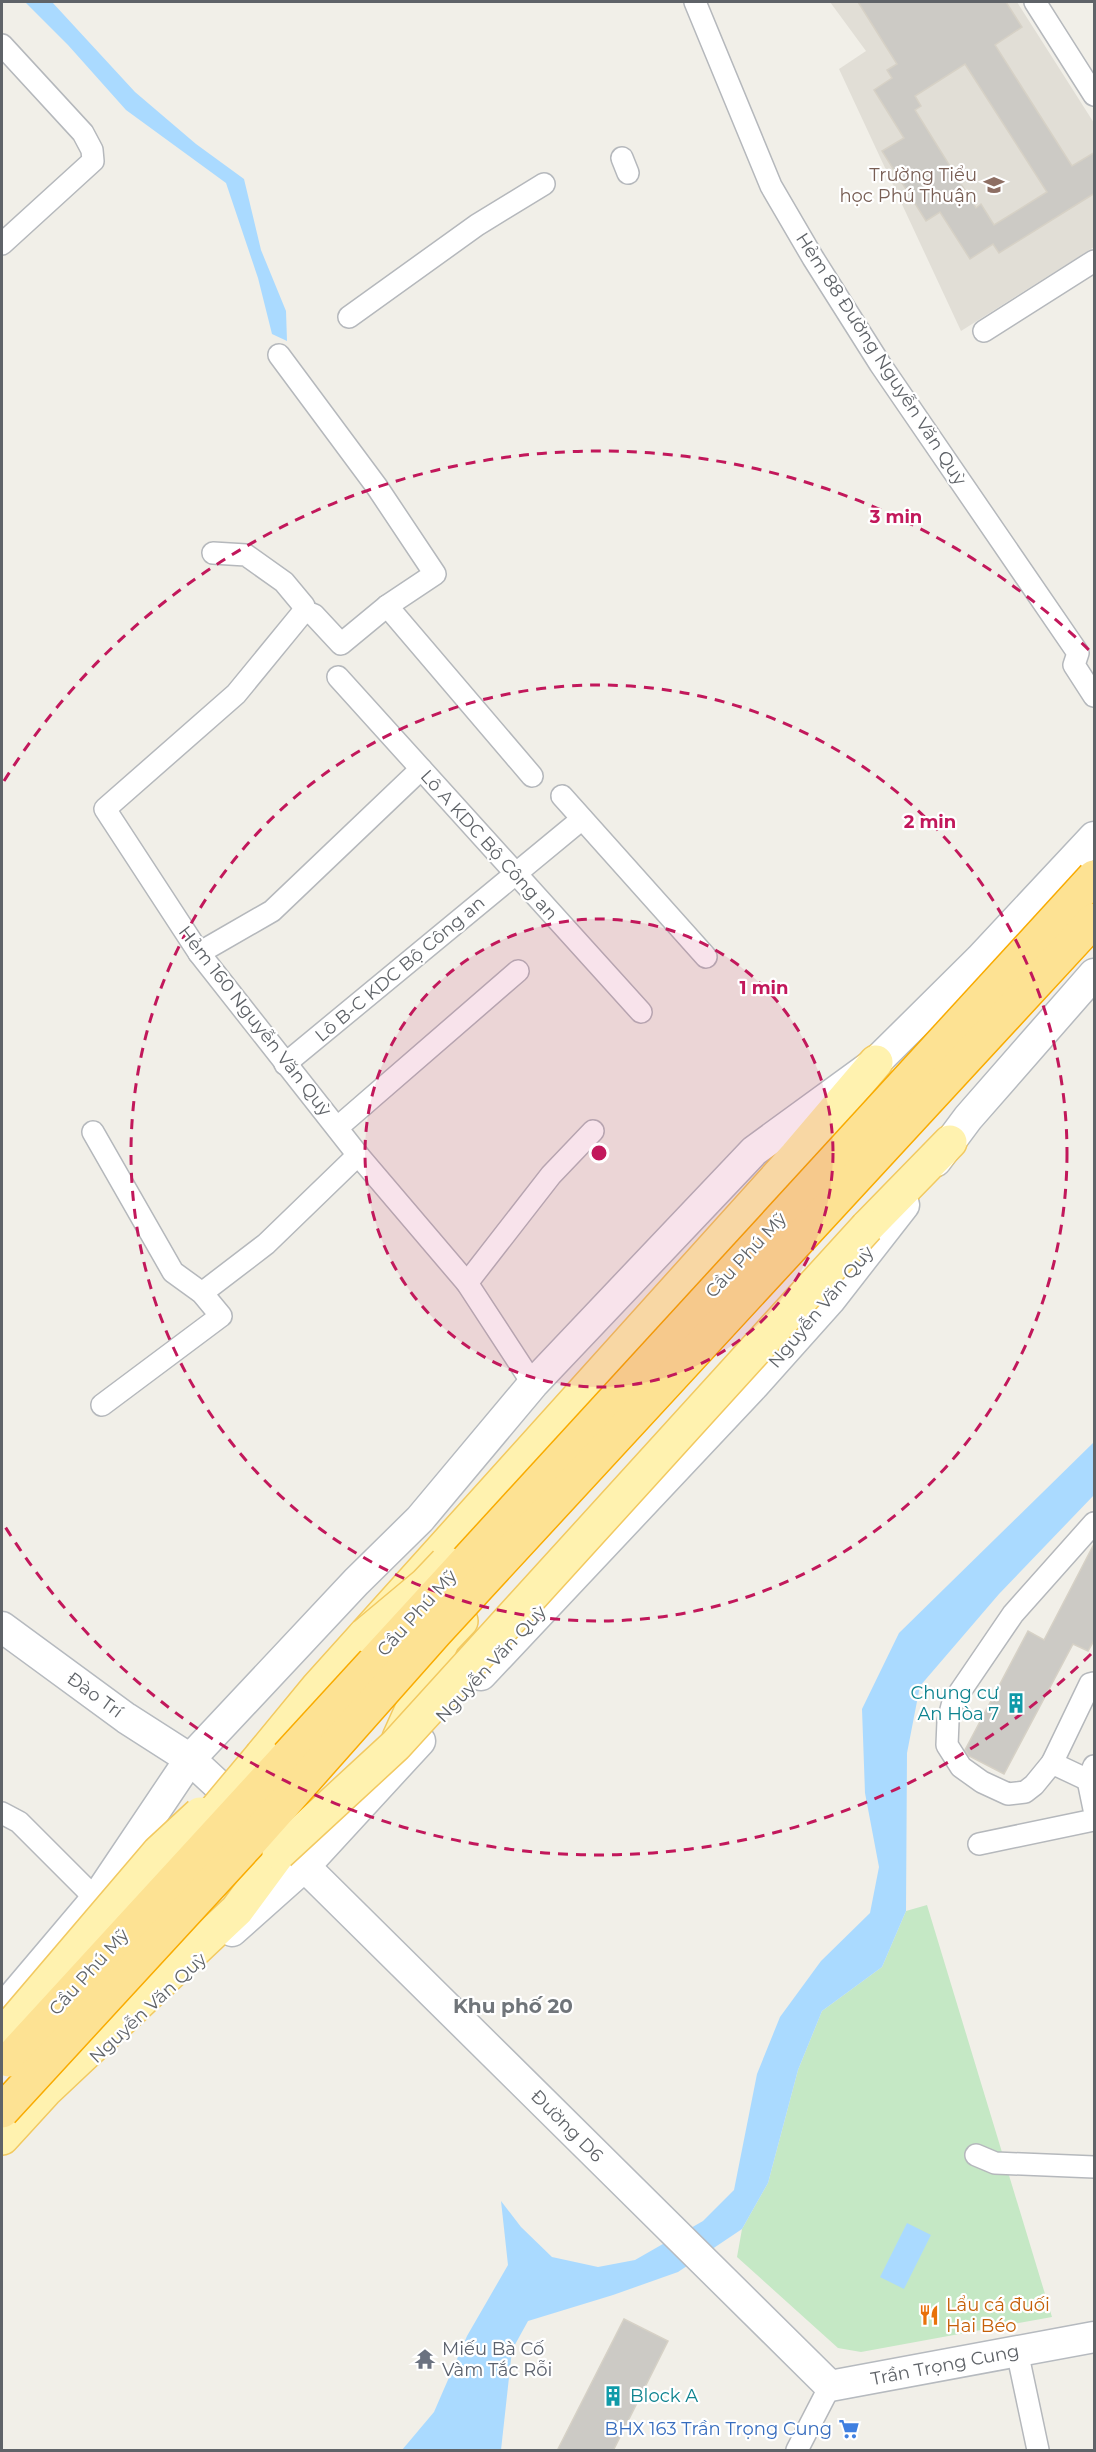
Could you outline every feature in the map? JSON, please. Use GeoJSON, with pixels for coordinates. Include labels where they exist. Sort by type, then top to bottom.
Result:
{"type":"FeatureCollection","features":[{"type":"Feature","properties":{"kind":"highway","name":"Cầu Phú Mỹ"},"geometry":{"type":"LineString","coordinates":[[2,2111],[14,2058],[1085,869]]}},
{"type":"Feature","properties":{"kind":"highway","name":"Cầu Phú Mỹ"},"geometry":{"type":"LineString","coordinates":[[14,2058],[248,1844],[436,1632],[1095,920]]}},
{"type":"Feature","properties":{"kind":"main road","name":"Cầu Phú Mỹ"},"geometry":{"type":"LineString","coordinates":[[366,1635],[426,1584],[550,1452],[667,1319],[1085,869]]}},
{"type":"Feature","properties":{"kind":"main road","name":"Cầu Phú Mỹ"},"geometry":{"type":"LineString","coordinates":[[396,1746],[443,1640],[735,1319],[1095,934]]}},
{"type":"Feature","properties":{"kind":"main road","name":"Cầu Phú Mỹ"},"geometry":{"type":"LineString","coordinates":[[14,2058],[318,1687],[796,1156],[876,1062]]}},
{"type":"Feature","properties":{"kind":"main road","name":"Nguyễn Văn Quỳ"},"geometry":{"type":"LineString","coordinates":[[867,1227],[950,1142]]}},
{"type":"Feature","properties":{"kind":"main road","name":"Cầu Phú Mỹ"},"geometry":{"type":"LineString","coordinates":[[2,2138],[45,2091],[292,1859],[867,1227]]}},
{"type":"Feature","properties":{"kind":"main road","name":"Cầu Phú Mỹ"},"geometry":{"type":"LineString","coordinates":[[14,2058],[292,1859]]}},
{"type":"Feature","properties":{"kind":"street","name":"Hẻm 88 Đường Nguyễn Văn Quỳ"},"geometry":{"type":"LineString","coordinates":[[695,2],[771,186],[880,364],[1078,653],[1074,665],[1095,696]]}},
{"type":"Feature","properties":{"kind":"street"},"geometry":{"type":"LineString","coordinates":[[1035,2],[1095,95]]}},
{"type":"Feature","properties":{"kind":"street"},"geometry":{"type":"LineString","coordinates":[[2,45],[83,133],[92,150],[93,161],[87,169],[2,243]]}},
{"type":"Feature","properties":{"kind":"street"},"geometry":{"type":"LineString","coordinates":[[349,317],[477,225],[544,184]]}},
{"type":"Feature","properties":{"kind":"street"},"geometry":{"type":"LineString","coordinates":[[984,331],[1095,261]]}},
{"type":"Feature","properties":{"kind":"street"},"geometry":{"type":"LineString","coordinates":[[213,553],[246,555],[284,582],[304,606],[304,611],[314,615],[341,644],[387,606],[435,573],[377,487],[279,355]]}},
{"type":"Feature","properties":{"kind":"street"},"geometry":{"type":"LineString","coordinates":[[387,606],[532,776]]}},
{"type":"Feature","properties":{"kind":"street","name":"Hẻm 160 Nguyễn Văn Quỳ"},"geometry":{"type":"LineString","coordinates":[[304,611],[236,694],[105,809],[199,953],[358,1155],[467,1283],[533,1383]]}},
{"type":"Feature","properties":{"kind":"street","name":"Lô A KDC Bộ Công an"},"geometry":{"type":"LineString","coordinates":[[338,677],[641,1012]]}},
{"type":"Feature","properties":{"kind":"street"},"geometry":{"type":"LineString","coordinates":[[199,953],[272,911],[421,769]]}},
{"type":"Feature","properties":{"kind":"street"},"geometry":{"type":"LineString","coordinates":[[562,796],[706,957]]}},
{"type":"Feature","properties":{"kind":"street","name":"Lô B-C KDC Bộ Công an"},"geometry":{"type":"LineString","coordinates":[[285,1065],[582,819]]}},
{"type":"Feature","properties":{"kind":"street"},"geometry":{"type":"LineString","coordinates":[[2,2010],[96,1899],[190,1759],[356,1582],[420,1519],[533,1383],[754,1151],[876,1062],[980,959],[1085,869],[1095,837]]}},
{"type":"Feature","properties":{"kind":"street"},"geometry":{"type":"LineString","coordinates":[[1085,869],[1095,894]]}},
{"type":"Feature","properties":{"kind":"street"},"geometry":{"type":"LineString","coordinates":[[338,1127],[518,970]]}},
{"type":"Feature","properties":{"kind":"street","name":"Nguyễn Văn Quỳ"},"geometry":{"type":"LineString","coordinates":[[2,2157],[106,2043],[292,1859],[754,1385],[830,1300],[873,1247],[968,1118],[1095,974]]}},
{"type":"Feature","properties":{"kind":"street"},"geometry":{"type":"LineString","coordinates":[[467,1283],[551,1175],[592,1131]]}},
{"type":"Feature","properties":{"kind":"street"},"geometry":{"type":"LineString","coordinates":[[93,1132],[173,1272],[202,1293],[221,1316],[102,1405]]}},
{"type":"Feature","properties":{"kind":"street"},"geometry":{"type":"LineString","coordinates":[[202,1293],[266,1244],[358,1155]]}},
{"type":"Feature","properties":{"kind":"street"},"geometry":{"type":"LineString","coordinates":[[1095,1523],[1013,1614],[953,1702],[948,1721],[947,1745],[961,1767],[982,1782],[1008,1794],[1025,1792],[1034,1785],[1052,1763],[1090,1684],[1095,1683]]}},
{"type":"Feature","properties":{"kind":"street","name":"Đào Trí"},"geometry":{"type":"LineString","coordinates":[[2,1627],[126,1718],[190,1759],[292,1859]]}},
{"type":"Feature","properties":{"kind":"street"},"geometry":{"type":"LineString","coordinates":[[1052,1763],[1091,1773],[1095,1809]]}},
{"type":"Feature","properties":{"kind":"street"},"geometry":{"type":"LineString","coordinates":[[2,1813],[19,1822],[96,1899]]}},
{"type":"Feature","properties":{"kind":"street"},"geometry":{"type":"LineString","coordinates":[[979,1844],[1095,1820]]}},
{"type":"Feature","properties":{"kind":"street","name":"Đường D6"},"geometry":{"type":"LineString","coordinates":[[292,1859],[830,2386]]}},
{"type":"Feature","properties":{"kind":"street"},"geometry":{"type":"LineString","coordinates":[[976,2155],[995,2163],[1092,2166],[1095,2168]]}},
{"type":"Feature","properties":{"kind":"street","name":"Trần Trọng Cung"},"geometry":{"type":"LineString","coordinates":[[830,2386],[1095,2337]]}},
{"type":"Feature","properties":{"kind":"street"},"geometry":{"type":"LineString","coordinates":[[1017,2351],[1038,2451]]}},
{"type":"Feature","properties":{"kind":"street"},"geometry":{"type":"LineString","coordinates":[[797,2451],[830,2386]]}},
{"type":"Feature","properties":{"kind":"shaded area","name":"Trường Tiểu học Phú Thuận"},"geometry":{"type":"Polygon","coordinates":[[[830,2],[1017,2],[1094,123],[1094,247],[961,331],[839,69],[866,51],[830,2]]]}},
{"type":"Feature","properties":{"kind":"green space"},"geometry":{"type":"Polygon","coordinates":[[[927,1905],[1052,2317],[861,2352],[838,2348],[737,2257],[742,2229],[768,2183],[798,2070],[822,2011],[882,1967],[906,1911],[927,1905]]]}},
{"type":"Feature","properties":{"kind":"water"},"geometry":{"type":"Polygon","coordinates":[[[25,2],[52,2],[135,92],[196,144],[244,179],[261,250],[286,311],[287,341],[272,334],[258,278],[226,183],[126,110],[68,45],[25,2]]]}},
{"type":"Feature","properties":{"kind":"water"},"geometry":{"type":"Polygon","coordinates":[[[1094,1442],[1094,1495],[999,1594],[920,1686],[907,1753],[906,1911],[882,1967],[822,2011],[798,2070],[768,2183],[742,2229],[678,2272],[528,2321],[512,2350],[501,2450],[402,2450],[434,2412],[467,2336],[508,2265],[501,2201],[521,2227],[552,2257],[598,2267],[635,2260],[703,2221],[734,2190],[757,2074],[780,2017],[821,1961],[870,1913],[879,1867],[865,1793],[862,1709],[899,1633],[1094,1442]]]}},
{"type":"Feature","properties":{"kind":"water"},"geometry":{"type":"Polygon","coordinates":[[[907,2223],[931,2235],[904,2289],[880,2277],[907,2223]]]}},
{"type":"Feature","properties":{"kind":"building"},"geometry":{"type":"Polygon","coordinates":[[[858,2],[1006,2],[1022,27],[995,45],[1072,166],[1095,152],[1095,193],[999,253],[993,244],[970,259],[940,212],[926,221],[882,151],[904,138],[874,90],[892,78],[887,70],[897,64],[858,2]],[[965,64],[915,96],[921,106],[915,110],[976,208],[981,204],[994,225],[1047,192],[965,64]]]}},
{"type":"Feature","properties":{"kind":"building","name":"Chung cư An Hòa 7"},"geometry":{"type":"Polygon","coordinates":[[[1095,1542],[1095,1639],[1088,1651],[1073,1644],[1004,1774],[969,1756],[965,1750],[1028,1631],[1044,1640],[1095,1542]]]}},
{"type":"Feature","properties":{"kind":"building","name":"Block A"},"geometry":{"type":"Polygon","coordinates":[[[624,2319],[668,2341],[613,2451],[557,2451],[624,2319]]]}},
{"type":"Feature","properties":{"kind":"place","name":"Trường Tiểu học Phú Thuận"},"geometry":{"type":"Point","coordinates":[994,185]}},
{"type":"Feature","properties":{"kind":"place","name":"Chung cư An Hòa 7"},"geometry":{"type":"Point","coordinates":[1016,1703]}},
{"type":"Feature","properties":{"kind":"place","name":"Lẩu cá đuối Hai Béo"},"geometry":{"type":"Point","coordinates":[929,2315]}},
{"type":"Feature","properties":{"kind":"place","name":"Miếu Bà Cố Vàm Tắc Rỗi"},"geometry":{"type":"Point","coordinates":[425,2359]}},
{"type":"Feature","properties":{"kind":"place","name":"Block A"},"geometry":{"type":"Point","coordinates":[613,2396]}},
{"type":"Feature","properties":{"kind":"place","name":"BHX 163 Trần Trọng Cung"},"geometry":{"type":"Point","coordinates":[849,2429]}},
{"type":"Feature","properties":{"kind":"district","name":"Khu phố 20"},"geometry":{"type":"Point","coordinates":[513,2006]}}]}
